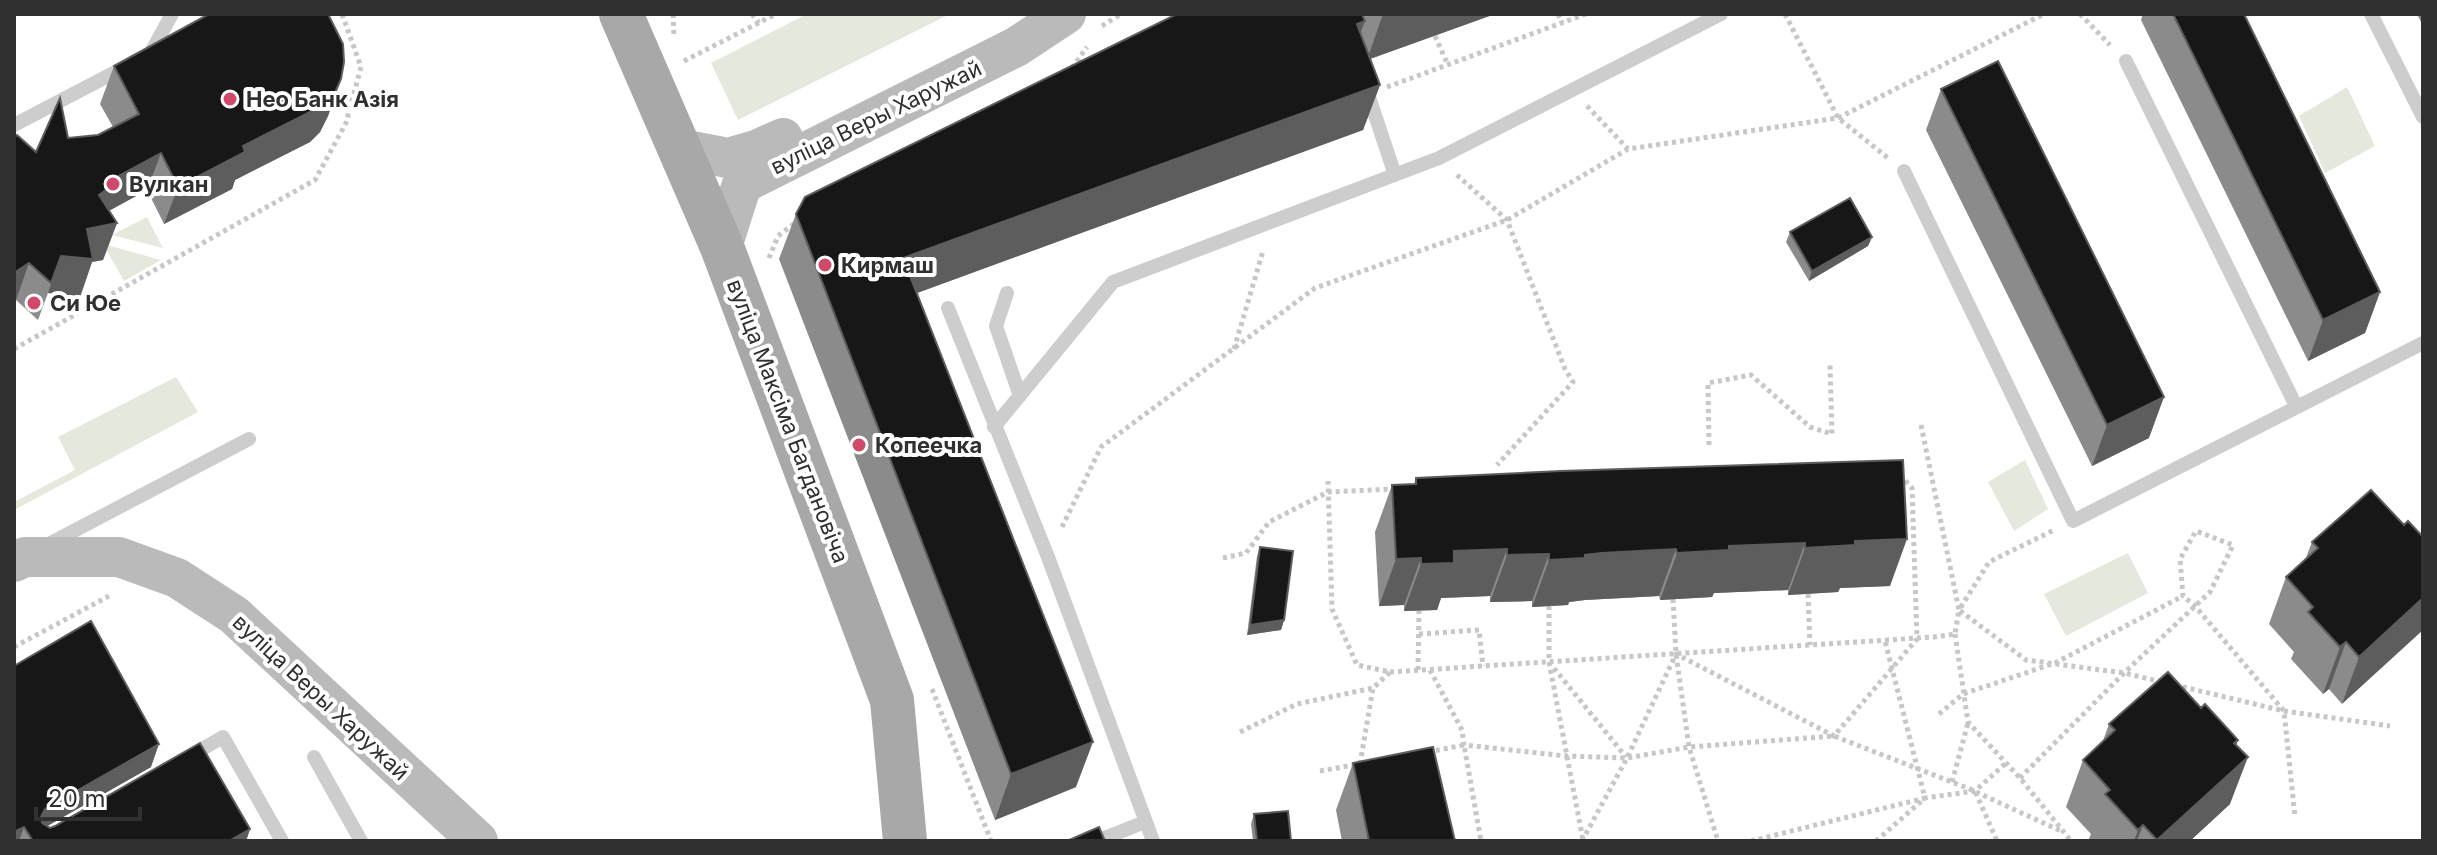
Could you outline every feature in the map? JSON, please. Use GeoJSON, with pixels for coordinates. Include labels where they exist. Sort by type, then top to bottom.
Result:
{"type":"FeatureCollection","features":[{"type":"Feature","properties":{"kind":"main road","name":"вуліца Максіма Багдановіча"},"geometry":{"type":"LineString","coordinates":[[621,14],[722,247],[892,700],[905,841]]}},
{"type":"Feature","properties":{"kind":"main road","name":"вуліца Веры Харужай"},"geometry":{"type":"LineString","coordinates":[[681,149],[728,158],[756,150],[865,101],[1002,30],[1047,14]]}},
{"type":"Feature","properties":{"kind":"main road","name":"вуліца Веры Харужай"},"geometry":{"type":"LineString","coordinates":[[722,247],[742,184],[1016,47],[1066,14]]}},
{"type":"Feature","properties":{"kind":"main road","name":"вуліца Веры Харужай"},"geometry":{"type":"LineString","coordinates":[[20,560],[119,557],[177,578],[234,615],[478,841]]}},
{"type":"Feature","properties":{"kind":"lane"},"geometry":{"type":"LineString","coordinates":[[14,124],[150,54],[172,14]]}},
{"type":"Feature","properties":{"kind":"lane"},"geometry":{"type":"LineString","coordinates":[[994,427],[1113,282],[1439,158],[1721,14]]}},
{"type":"Feature","properties":{"kind":"lane"},"geometry":{"type":"LineString","coordinates":[[2371,14],[2423,117]]}},
{"type":"Feature","properties":{"kind":"lane"},"geometry":{"type":"LineString","coordinates":[[2126,61],[2296,406]]}},
{"type":"Feature","properties":{"kind":"lane"},"geometry":{"type":"LineString","coordinates":[[1359,67],[1395,175]]}},
{"type":"Feature","properties":{"kind":"lane"},"geometry":{"type":"LineString","coordinates":[[1904,171],[2073,521],[2423,343]]}},
{"type":"Feature","properties":{"kind":"lane"},"geometry":{"type":"LineString","coordinates":[[1007,293],[996,326],[1020,396]]}},
{"type":"Feature","properties":{"kind":"lane"},"geometry":{"type":"LineString","coordinates":[[948,308],[1048,557],[1153,841]]}},
{"type":"Feature","properties":{"kind":"lane"},"geometry":{"type":"LineString","coordinates":[[20,560],[249,439]]}},
{"type":"Feature","properties":{"kind":"lane"},"geometry":{"type":"LineString","coordinates":[[171,767],[223,737],[282,841]]}},
{"type":"Feature","properties":{"kind":"lane"},"geometry":{"type":"LineString","coordinates":[[314,757],[361,841]]}},
{"type":"Feature","properties":{"kind":"lane"},"geometry":{"type":"LineString","coordinates":[[1097,841],[1145,822]]}},
{"type":"Feature","properties":{"kind":"path"},"geometry":{"type":"LineString","coordinates":[[15,347],[315,180],[346,123],[361,67],[342,14]]}},
{"type":"Feature","properties":{"kind":"path"},"geometry":{"type":"LineString","coordinates":[[752,14],[759,23]]}},
{"type":"Feature","properties":{"kind":"path"},"geometry":{"type":"LineString","coordinates":[[675,64],[696,57],[776,14]]}},
{"type":"Feature","properties":{"kind":"path"},"geometry":{"type":"LineString","coordinates":[[1068,72],[1105,22],[1121,14]]}},
{"type":"Feature","properties":{"kind":"path"},"geometry":{"type":"LineString","coordinates":[[1558,14],[1562,23]]}},
{"type":"Feature","properties":{"kind":"path"},"geometry":{"type":"LineString","coordinates":[[1368,94],[1586,14]]}},
{"type":"Feature","properties":{"kind":"path"},"geometry":{"type":"LineString","coordinates":[[1785,14],[1838,118],[1904,171]]}},
{"type":"Feature","properties":{"kind":"path"},"geometry":{"type":"LineString","coordinates":[[1048,557],[1101,447],[1315,288],[1507,220],[1628,149],[1838,118],[2044,14]]}},
{"type":"Feature","properties":{"kind":"path"},"geometry":{"type":"LineString","coordinates":[[2080,14],[2126,61]]}},
{"type":"Feature","properties":{"kind":"path"},"geometry":{"type":"LineString","coordinates":[[1435,36],[1448,65]]}},
{"type":"Feature","properties":{"kind":"path"},"geometry":{"type":"LineString","coordinates":[[1591,110],[1628,149]]}},
{"type":"Feature","properties":{"kind":"path"},"geometry":{"type":"LineString","coordinates":[[1464,183],[1507,220],[1565,369],[1573,382],[1497,465]]}},
{"type":"Feature","properties":{"kind":"path"},"geometry":{"type":"LineString","coordinates":[[767,263],[778,236],[805,215]]}},
{"type":"Feature","properties":{"kind":"path"},"geometry":{"type":"LineString","coordinates":[[1234,350],[1272,223]]}},
{"type":"Feature","properties":{"kind":"path"},"geometry":{"type":"LineString","coordinates":[[1709,445],[1708,383],[1751,375],[1810,427],[1832,434],[1830,365]]}},
{"type":"Feature","properties":{"kind":"path"},"geometry":{"type":"LineString","coordinates":[[1921,425],[1959,610],[1955,634],[1968,722],[1952,782]]}},
{"type":"Feature","properties":{"kind":"path"},"geometry":{"type":"LineString","coordinates":[[1420,753],[1464,745],[1566,756],[1627,758],[1689,747],[1834,736],[1917,639],[1912,488],[1895,470]]}},
{"type":"Feature","properties":{"kind":"path"},"geometry":{"type":"LineString","coordinates":[[1328,481],[1332,609],[1357,665],[1390,672],[1430,670],[1955,634]]}},
{"type":"Feature","properties":{"kind":"path"},"geometry":{"type":"LineString","coordinates":[[1223,558],[1246,553],[1269,522],[1328,492],[1407,489]]}},
{"type":"Feature","properties":{"kind":"path"},"geometry":{"type":"LineString","coordinates":[[1959,610],[1989,562],[2073,521]]}},
{"type":"Feature","properties":{"kind":"path"},"geometry":{"type":"LineString","coordinates":[[2020,778],[2124,673],[2195,606],[2210,592],[2233,545],[2196,531],[2180,559],[2183,596],[2195,606],[2284,711],[2295,817]]}},
{"type":"Feature","properties":{"kind":"path"},"geometry":{"type":"LineString","coordinates":[[14,647],[112,594]]}},
{"type":"Feature","properties":{"kind":"path"},"geometry":{"type":"LineString","coordinates":[[1808,594],[1810,645]]}},
{"type":"Feature","properties":{"kind":"path"},"geometry":{"type":"LineString","coordinates":[[1939,714],[1963,694],[2055,663],[2183,596]]}},
{"type":"Feature","properties":{"kind":"path"},"geometry":{"type":"LineString","coordinates":[[1673,599],[1676,654],[1689,747],[1718,841]]}},
{"type":"Feature","properties":{"kind":"path"},"geometry":{"type":"LineString","coordinates":[[1549,606],[1549,662],[1583,841]]}},
{"type":"Feature","properties":{"kind":"path"},"geometry":{"type":"LineString","coordinates":[[1959,610],[2026,660],[2124,673],[2284,711],[2390,726]]}},
{"type":"Feature","properties":{"kind":"path"},"geometry":{"type":"LineString","coordinates":[[1418,670],[1419,611]]}},
{"type":"Feature","properties":{"kind":"path"},"geometry":{"type":"LineString","coordinates":[[1419,634],[1479,630],[1483,666]]}},
{"type":"Feature","properties":{"kind":"path"},"geometry":{"type":"LineString","coordinates":[[1885,641],[1925,798]]}},
{"type":"Feature","properties":{"kind":"path"},"geometry":{"type":"LineString","coordinates":[[1676,654],[1834,736],[1975,791],[2064,832]]}},
{"type":"Feature","properties":{"kind":"path"},"geometry":{"type":"LineString","coordinates":[[1583,841],[1627,758],[1676,654]]}},
{"type":"Feature","properties":{"kind":"path"},"geometry":{"type":"LineString","coordinates":[[1549,662],[1627,758]]}},
{"type":"Feature","properties":{"kind":"path"},"geometry":{"type":"LineString","coordinates":[[1430,670],[1462,730],[1481,841]]}},
{"type":"Feature","properties":{"kind":"path"},"geometry":{"type":"LineString","coordinates":[[1240,732],[1297,704],[1373,688],[1390,672]]}},
{"type":"Feature","properties":{"kind":"path"},"geometry":{"type":"LineString","coordinates":[[1360,764],[1373,688]]}},
{"type":"Feature","properties":{"kind":"path"},"geometry":{"type":"LineString","coordinates":[[1968,722],[2020,778],[2071,841]]}},
{"type":"Feature","properties":{"kind":"path"},"geometry":{"type":"LineString","coordinates":[[1320,771],[1375,761]]}},
{"type":"Feature","properties":{"kind":"path"},"geometry":{"type":"LineString","coordinates":[[1751,841],[1925,798],[1975,791],[2006,763]]}},
{"type":"Feature","properties":{"kind":"path"},"geometry":{"type":"LineString","coordinates":[[1975,791],[1997,841]]}},
{"type":"Feature","properties":{"kind":"path"},"geometry":{"type":"LineString","coordinates":[[1876,841],[1925,798]]}},
{"type":"Feature","properties":{"kind":"shaded area"},"geometry":{"type":"Polygon","coordinates":[[[807,14],[950,14],[738,120],[711,63],[807,14]]]}},
{"type":"Feature","properties":{"kind":"shaded area"},"geometry":{"type":"Polygon","coordinates":[[[2347,87],[2375,146],[2325,173],[2299,116],[2347,87]]]}},
{"type":"Feature","properties":{"kind":"shaded area"},"geometry":{"type":"Polygon","coordinates":[[[147,217],[163,248],[112,235],[147,217]]]}},
{"type":"Feature","properties":{"kind":"shaded area"},"geometry":{"type":"Polygon","coordinates":[[[103,244],[161,260],[124,281],[103,244]]]}},
{"type":"Feature","properties":{"kind":"shaded area"},"geometry":{"type":"Polygon","coordinates":[[[176,377],[198,412],[14,510],[14,502],[75,470],[58,437],[176,377]]]}},
{"type":"Feature","properties":{"kind":"shaded area"},"geometry":{"type":"Polygon","coordinates":[[[2025,460],[2048,509],[2014,531],[1988,482],[2025,460]]]}},
{"type":"Feature","properties":{"kind":"shaded area"},"geometry":{"type":"Polygon","coordinates":[[[2128,553],[2148,593],[2066,636],[2044,594],[2128,553]]]}},
{"type":"Feature","properties":{"kind":"building"},"geometry":{"type":"Polygon","coordinates":[[[209,14],[326,14],[343,44],[341,79],[334,95],[324,105],[243,146],[245,152],[178,187],[161,153],[117,177],[114,184],[99,195],[117,223],[87,229],[93,259],[61,256],[51,283],[29,263],[14,273],[14,137],[17,135],[36,152],[60,98],[68,138],[98,135],[139,114],[114,66],[209,14]]]}},
{"type":"Feature","properties":{"kind":"building"},"geometry":{"type":"Polygon","coordinates":[[[1177,14],[1362,14],[1365,21],[1357,24],[1380,85],[903,258],[1093,742],[1011,774],[796,214],[805,197],[1177,14]]]}},
{"type":"Feature","properties":{"kind":"building"},"geometry":{"type":"Polygon","coordinates":[[[2173,14],[2244,14],[2380,292],[2323,320],[2173,14]]]}},
{"type":"Feature","properties":{"kind":"building"},"geometry":{"type":"Polygon","coordinates":[[[1998,61],[2164,397],[2107,425],[1941,89],[1998,61]]]}},
{"type":"Feature","properties":{"kind":"building"},"geometry":{"type":"Polygon","coordinates":[[[1850,198],[1872,237],[1812,271],[1790,232],[1850,198]]]}},
{"type":"Feature","properties":{"kind":"building"},"geometry":{"type":"Polygon","coordinates":[[[1903,460],[1907,539],[1855,541],[1855,545],[1805,548],[1805,543],[1729,546],[1729,550],[1677,553],[1676,549],[1602,553],[1585,555],[1585,558],[1549,560],[1549,554],[1507,555],[1507,549],[1454,551],[1454,563],[1421,564],[1421,558],[1396,559],[1392,485],[1416,484],[1416,478],[1903,460]]]}},
{"type":"Feature","properties":{"kind":"building"},"geometry":{"type":"Polygon","coordinates":[[[2371,490],[2404,525],[2408,521],[2423,537],[2423,598],[2359,657],[2346,642],[2340,647],[2308,612],[2313,607],[2286,577],[2318,548],[2312,542],[2371,490]]]}},
{"type":"Feature","properties":{"kind":"building"},"geometry":{"type":"Polygon","coordinates":[[[1260,547],[1293,551],[1284,620],[1250,625],[1260,547]]]}},
{"type":"Feature","properties":{"kind":"building"},"geometry":{"type":"Polygon","coordinates":[[[91,621],[159,744],[45,809],[42,823],[50,828],[55,826],[200,743],[250,829],[229,841],[33,841],[24,827],[14,832],[14,666],[91,621]]]}},
{"type":"Feature","properties":{"kind":"building"},"geometry":{"type":"Polygon","coordinates":[[[2168,672],[2201,708],[2205,704],[2238,740],[2234,743],[2248,757],[2157,840],[2143,825],[2138,830],[2105,794],[2110,790],[2083,760],[2115,730],[2109,724],[2168,672]]]}},
{"type":"Feature","properties":{"kind":"building"},"geometry":{"type":"Polygon","coordinates":[[[1433,747],[1455,841],[1369,841],[1353,763],[1433,747]]]}},
{"type":"Feature","properties":{"kind":"building"},"geometry":{"type":"Polygon","coordinates":[[[1288,811],[1291,841],[1257,841],[1254,814],[1288,811]]]}},
{"type":"Feature","properties":{"kind":"building"},"geometry":{"type":"Polygon","coordinates":[[[1099,827],[1105,841],[1067,841],[1099,827]]]}},
{"type":"Feature","properties":{"kind":"place","name":"Нео Банк Азія"},"geometry":{"type":"Point","coordinates":[230,99]}},
{"type":"Feature","properties":{"kind":"place","name":"Вулкан"},"geometry":{"type":"Point","coordinates":[113,184]}},
{"type":"Feature","properties":{"kind":"place","name":"Кирмаш"},"geometry":{"type":"Point","coordinates":[825,265]}},
{"type":"Feature","properties":{"kind":"place","name":"Cи Юе"},"geometry":{"type":"Point","coordinates":[34,303]}},
{"type":"Feature","properties":{"kind":"place","name":"Копеечка"},"geometry":{"type":"Point","coordinates":[859,445]}}]}
